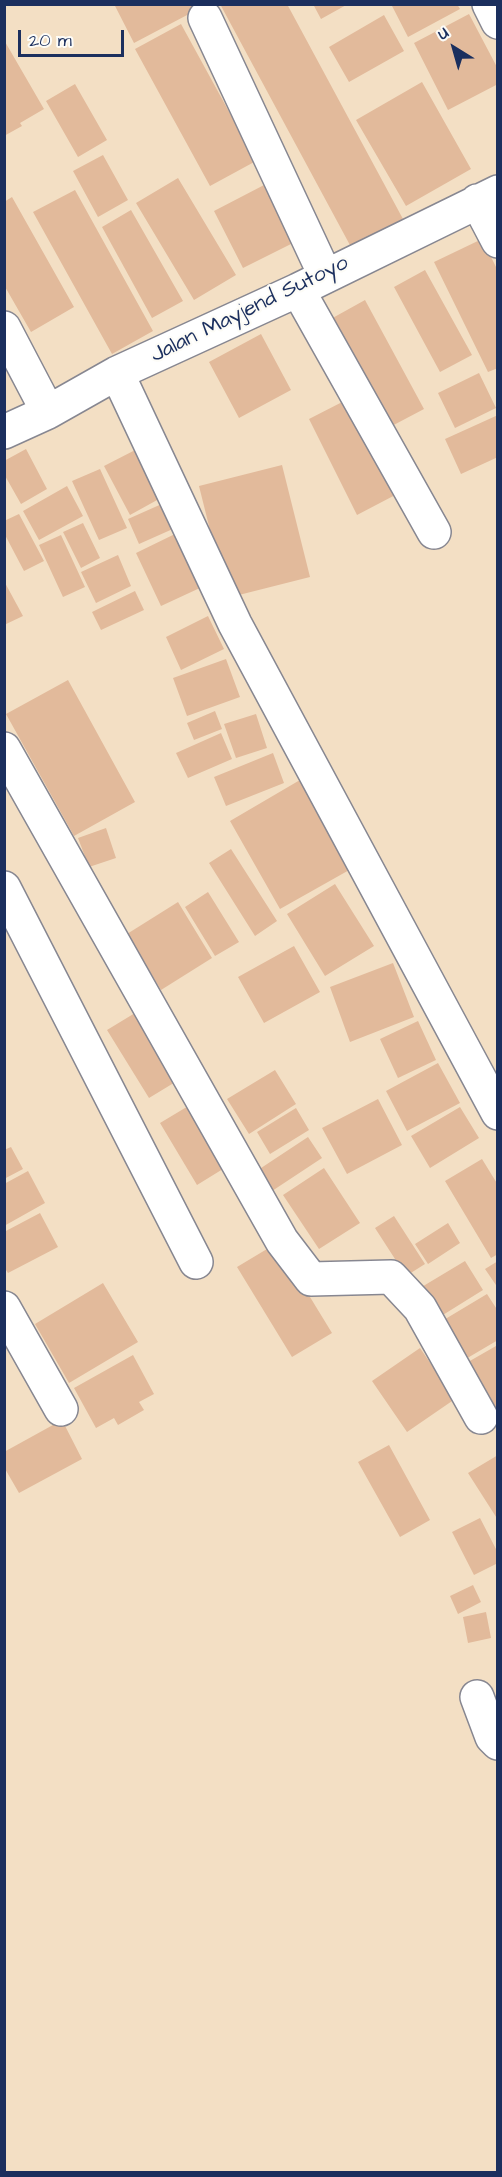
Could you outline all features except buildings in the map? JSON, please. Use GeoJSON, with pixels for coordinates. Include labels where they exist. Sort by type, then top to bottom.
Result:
{"type":"FeatureCollection","features":[{"type":"Feature","properties":{"kind":"street"},"geometry":{"type":"LineString","coordinates":[[489,4],[498,22]]}},
{"type":"Feature","properties":{"kind":"street"},"geometry":{"type":"LineString","coordinates":[[205,18],[311,282],[434,532]]}},
{"type":"Feature","properties":{"kind":"street"},"geometry":{"type":"LineString","coordinates":[[487,196],[498,241]]}},
{"type":"Feature","properties":{"kind":"street","name":"Jalan Mayjend Sutoyo"},"geometry":{"type":"LineString","coordinates":[[4,432],[48,412],[117,373],[487,196]]}},
{"type":"Feature","properties":{"kind":"street"},"geometry":{"type":"LineString","coordinates":[[4,328],[48,412]]}},
{"type":"Feature","properties":{"kind":"street"},"geometry":{"type":"LineString","coordinates":[[117,373],[235,624],[498,1113]]}},
{"type":"Feature","properties":{"kind":"street"},"geometry":{"type":"LineString","coordinates":[[4,749],[282,1241],[311,1279],[391,1277],[420,1308],[481,1416]]}},
{"type":"Feature","properties":{"kind":"street"},"geometry":{"type":"LineString","coordinates":[[4,888],[196,1262]]}},
{"type":"Feature","properties":{"kind":"street"},"geometry":{"type":"LineString","coordinates":[[4,1308],[61,1409]]}},
{"type":"Feature","properties":{"kind":"street"},"geometry":{"type":"LineString","coordinates":[[477,1697],[492,1737],[498,1743]]}}]}
